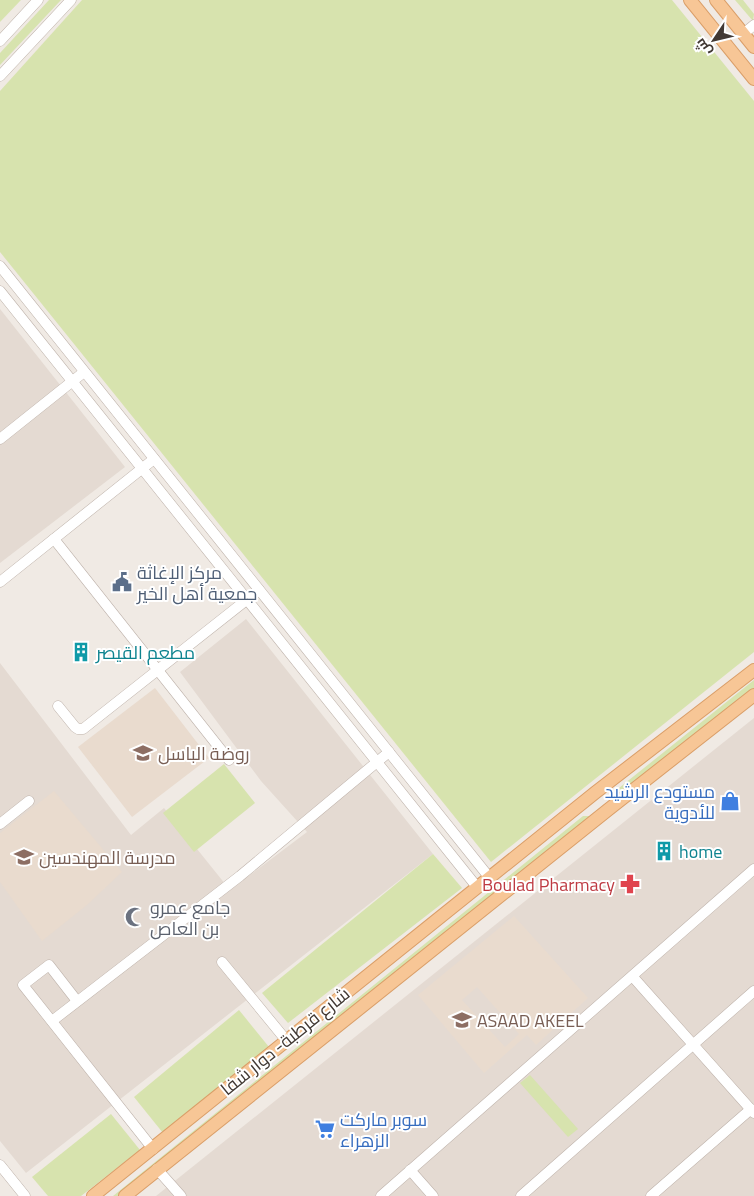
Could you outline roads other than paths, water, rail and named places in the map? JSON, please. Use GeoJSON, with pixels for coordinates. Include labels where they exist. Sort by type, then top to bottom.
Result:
{"type":"FeatureCollection","features":[{"type":"Feature","properties":{"kind":"main road"},"geometry":{"type":"LineString","coordinates":[[690,0],[754,79]]}},
{"type":"Feature","properties":{"kind":"main road"},"geometry":{"type":"LineString","coordinates":[[716,0],[754,47]]}},
{"type":"Feature","properties":{"kind":"main road","name":"شارع قرطبة- دوار شفا"},"geometry":{"type":"LineString","coordinates":[[93,1196],[489,877],[754,670]]}},
{"type":"Feature","properties":{"kind":"main road"},"geometry":{"type":"LineString","coordinates":[[124,1196],[754,695]]}},
{"type":"Feature","properties":{"kind":"main road"},"geometry":{"type":"LineString","coordinates":[[596,792],[609,809]]}},
{"type":"Feature","properties":{"kind":"main road"},"geometry":{"type":"LineString","coordinates":[[227,1088],[240,1103]]}},
{"type":"Feature","properties":{"kind":"street"},"geometry":{"type":"LineString","coordinates":[[0,41],[38,0]]}},
{"type":"Feature","properties":{"kind":"street"},"geometry":{"type":"LineString","coordinates":[[0,76],[71,0]]}},
{"type":"Feature","properties":{"kind":"street"},"geometry":{"type":"LineString","coordinates":[[744,34],[754,25]]}},
{"type":"Feature","properties":{"kind":"street"},"geometry":{"type":"LineString","coordinates":[[0,266],[489,877]]}},
{"type":"Feature","properties":{"kind":"street"},"geometry":{"type":"LineString","coordinates":[[0,291],[477,887]]}},
{"type":"Feature","properties":{"kind":"street"},"geometry":{"type":"LineString","coordinates":[[0,439],[84,372]]}},
{"type":"Feature","properties":{"kind":"street"},"geometry":{"type":"LineString","coordinates":[[0,582],[154,459]]}},
{"type":"Feature","properties":{"kind":"street"},"geometry":{"type":"LineString","coordinates":[[54,539],[229,760]]}},
{"type":"Feature","properties":{"kind":"street"},"geometry":{"type":"LineString","coordinates":[[58,706],[75,727],[83,729],[260,590]]}},
{"type":"Feature","properties":{"kind":"street"},"geometry":{"type":"LineString","coordinates":[[52,1021],[240,876],[389,752]]}},
{"type":"Feature","properties":{"kind":"street"},"geometry":{"type":"LineString","coordinates":[[0,824],[29,801]]}},
{"type":"Feature","properties":{"kind":"street"},"geometry":{"type":"LineString","coordinates":[[381,1196],[754,869]]}},
{"type":"Feature","properties":{"kind":"street"},"geometry":{"type":"LineString","coordinates":[[222,962],[286,1040]]}},
{"type":"Feature","properties":{"kind":"street"},"geometry":{"type":"LineString","coordinates":[[77,1001],[49,965],[24,985],[153,1149]]}},
{"type":"Feature","properties":{"kind":"street"},"geometry":{"type":"LineString","coordinates":[[633,976],[752,1111],[651,1196]]}},
{"type":"Feature","properties":{"kind":"street"},"geometry":{"type":"LineString","coordinates":[[521,1196],[754,991]]}},
{"type":"Feature","properties":{"kind":"street"},"geometry":{"type":"LineString","coordinates":[[0,1165],[25,1196]]}},
{"type":"Feature","properties":{"kind":"street"},"geometry":{"type":"LineString","coordinates":[[158,1169],[180,1196]]}},
{"type":"Feature","properties":{"kind":"street"},"geometry":{"type":"LineString","coordinates":[[410,1170],[433,1196]]}},
{"type":"Feature","properties":{"kind":"place","name":"مركز الإغاثة جمعية أهل الخير"},"geometry":{"type":"Point","coordinates":[122,582]}},
{"type":"Feature","properties":{"kind":"place","name":"مطعم القيصر"},"geometry":{"type":"Point","coordinates":[81,652]}},
{"type":"Feature","properties":{"kind":"place","name":"روضة الباسل"},"geometry":{"type":"Point","coordinates":[143,753]}},
{"type":"Feature","properties":{"kind":"place","name":"مستودع الرشيد للأدوية"},"geometry":{"type":"Point","coordinates":[730,801]}},
{"type":"Feature","properties":{"kind":"place","name":"home"},"geometry":{"type":"Point","coordinates":[664,851]}},
{"type":"Feature","properties":{"kind":"place","name":"مدرسة المهندسين"},"geometry":{"type":"Point","coordinates":[24,857]}},
{"type":"Feature","properties":{"kind":"place","name":"Boulad Pharmacy"},"geometry":{"type":"Point","coordinates":[630,884]}},
{"type":"Feature","properties":{"kind":"place","name":"جامع عمرو بن العاص"},"geometry":{"type":"Point","coordinates":[135,917]}},
{"type":"Feature","properties":{"kind":"place","name":"ASAAD AKEEL"},"geometry":{"type":"Point","coordinates":[462,1020]}},
{"type":"Feature","properties":{"kind":"place","name":"سوبر ماركت الزهراء"},"geometry":{"type":"Point","coordinates":[325,1129]}}]}
